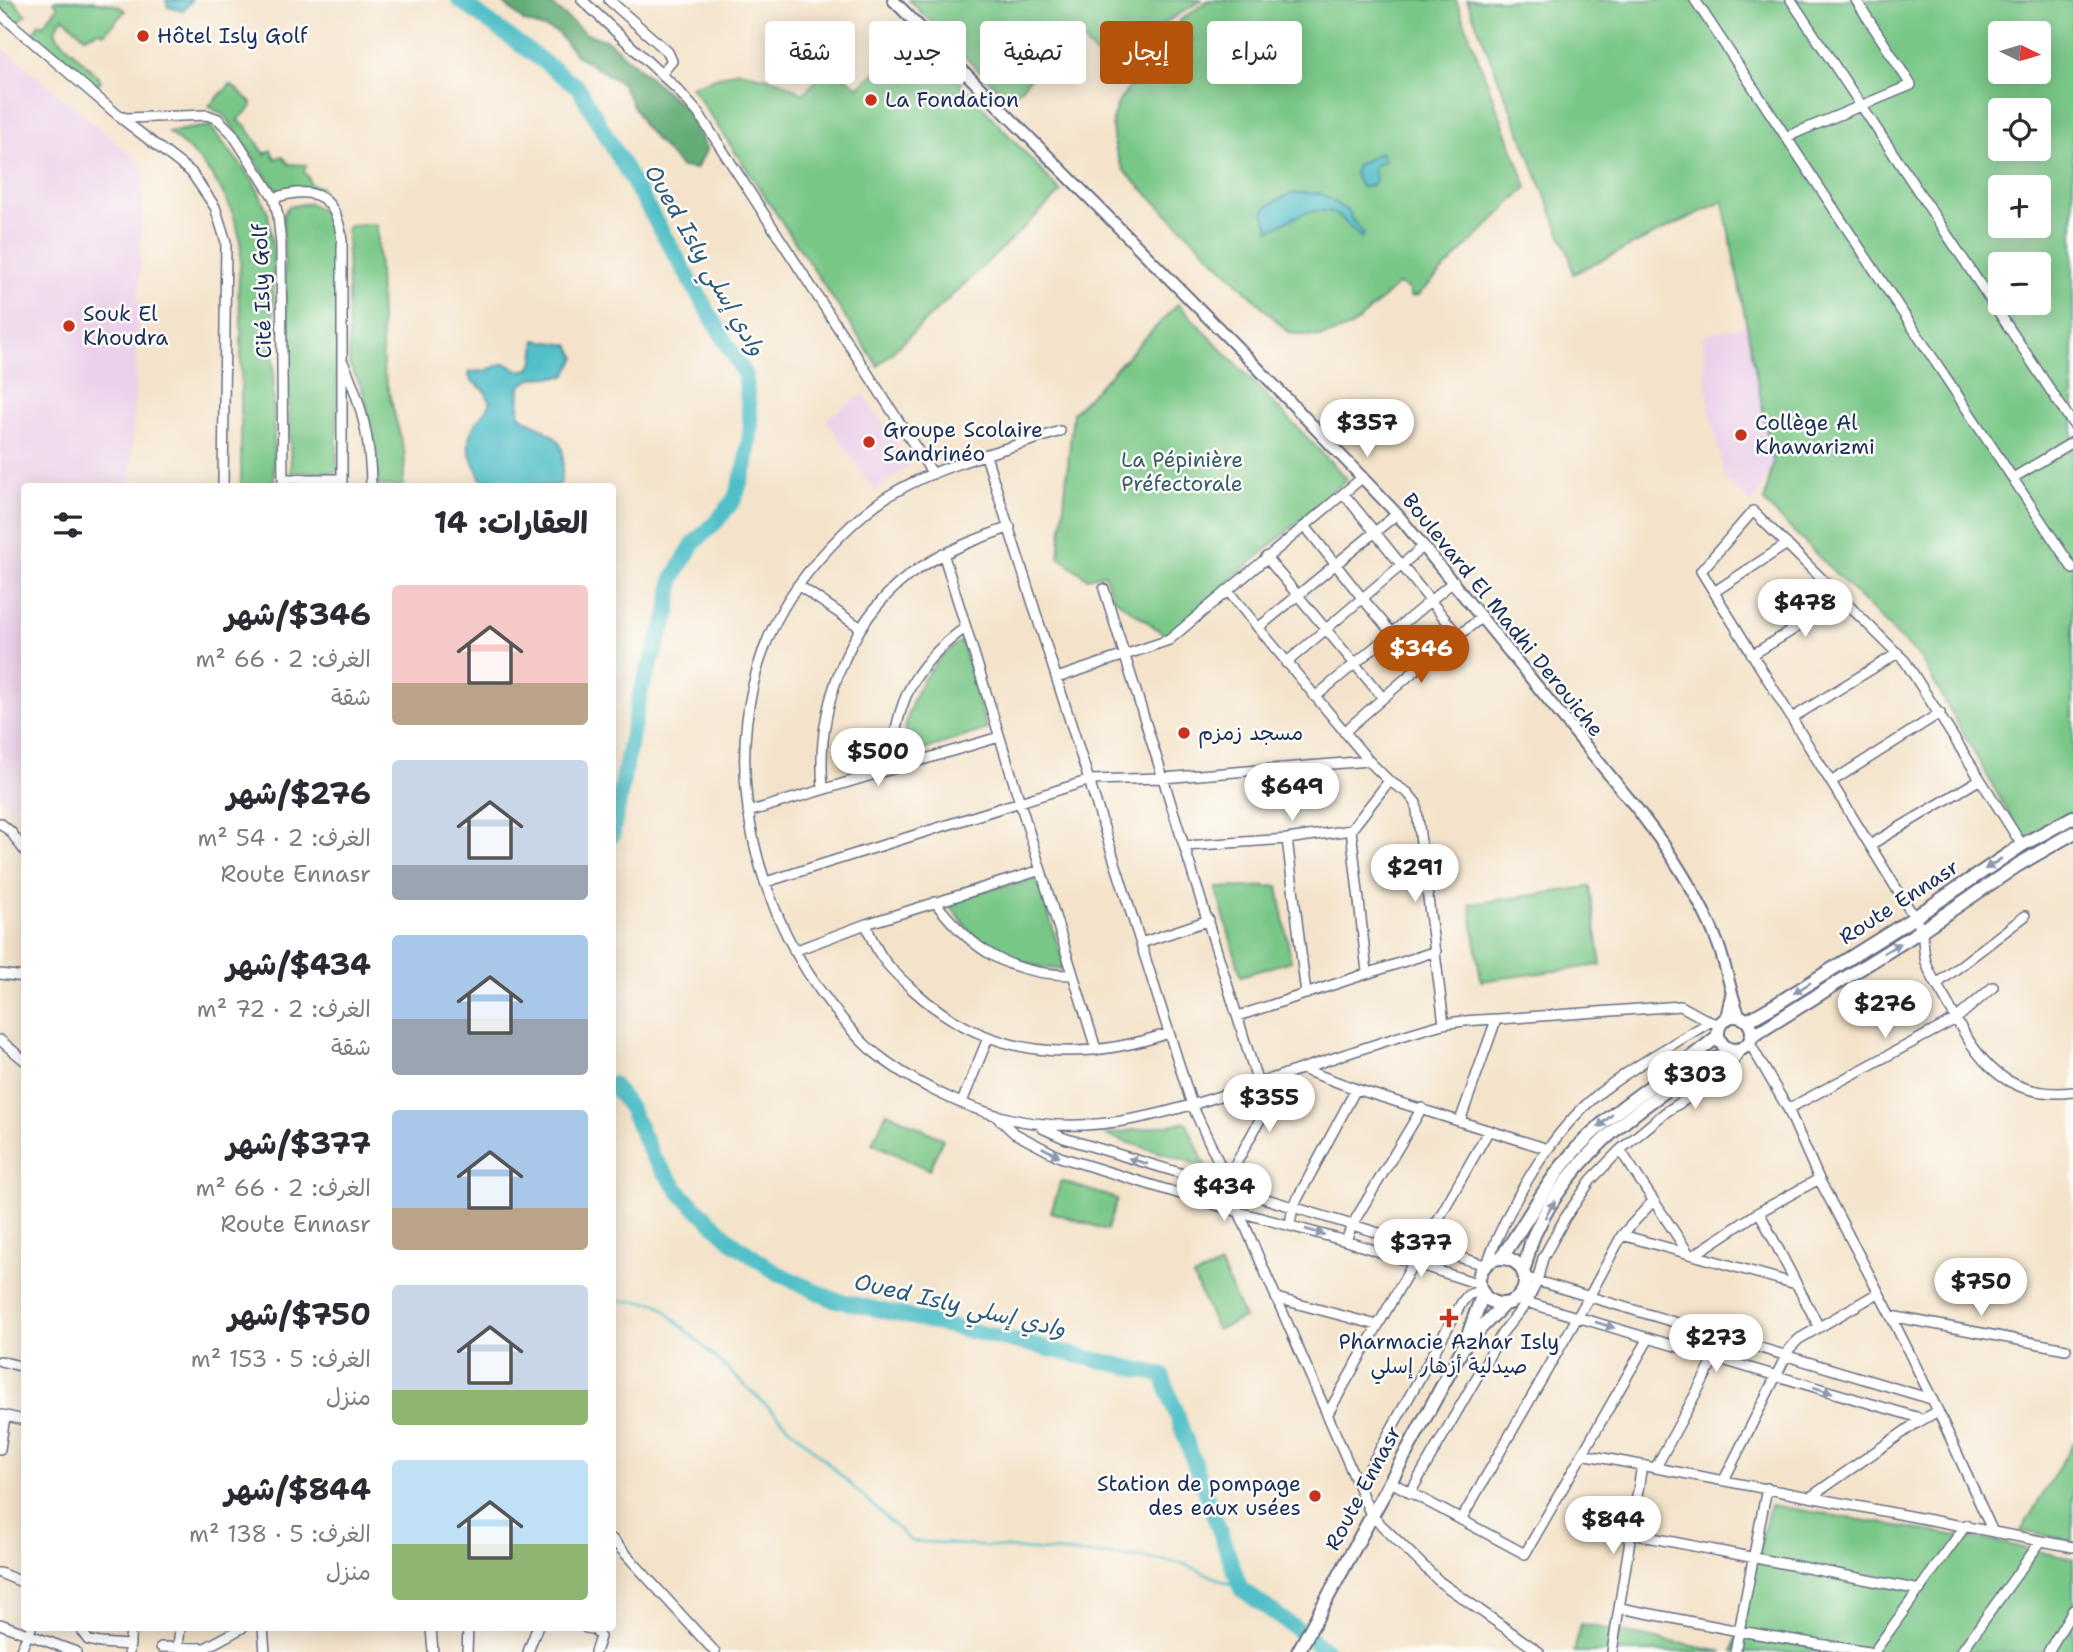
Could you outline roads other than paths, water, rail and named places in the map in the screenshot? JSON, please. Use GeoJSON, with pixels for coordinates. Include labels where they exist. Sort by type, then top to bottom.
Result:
{"type":"FeatureCollection","features":[{"type":"Feature","properties":{"kind":"main road","name":"Route Ennasr"},"geometry":{"type":"LineString","coordinates":[[1743,1019],[1915,917],[2022,845],[2073,817]]}},
{"type":"Feature","properties":{"kind":"main road","name":"Route Ennasr"},"geometry":{"type":"LineString","coordinates":[[1529,1277],[1534,1236],[1558,1195],[1589,1153],[1619,1125],[1703,1066],[1743,1044],[1922,930],[2018,865],[2073,833]]}},
{"type":"Feature","properties":{"kind":"main road"},"geometry":{"type":"LineString","coordinates":[[1501,1258],[1517,1263],[1529,1277],[1516,1302],[1492,1302],[1481,1289],[1479,1277],[1486,1264],[1501,1258],[1547,1188],[1580,1145],[1611,1115],[1696,1055],[1719,1025],[1743,1019],[1751,1028],[1743,1044],[1722,1044],[1719,1025]]}},
{"type":"Feature","properties":{"kind":"main road","name":"Route Ennasr"},"geometry":{"type":"LineString","coordinates":[[1298,1652],[1465,1344],[1481,1289]]}},
{"type":"Feature","properties":{"kind":"main road","name":"Route Ennasr"},"geometry":{"type":"LineString","coordinates":[[1465,1344],[1516,1302]]}},
{"type":"Feature","properties":{"kind":"street"},"geometry":{"type":"LineString","coordinates":[[582,0],[661,74],[699,114],[933,474]]}},
{"type":"Feature","properties":{"kind":"street"},"geometry":{"type":"LineString","coordinates":[[609,0],[668,52],[672,61],[661,74]]}},
{"type":"Feature","properties":{"kind":"street","name":"Boulevard El Madhi Derouiche"},"geometry":{"type":"LineString","coordinates":[[893,0],[1363,477],[1454,582],[1666,848],[1696,895],[1710,925],[1724,964],[1731,995],[1743,1019]]}},
{"type":"Feature","properties":{"kind":"street"},"geometry":{"type":"LineString","coordinates":[[1695,0],[2073,569]]}},
{"type":"Feature","properties":{"kind":"street"},"geometry":{"type":"LineString","coordinates":[[1791,0],[2073,424]]}},
{"type":"Feature","properties":{"kind":"street"},"geometry":{"type":"LineString","coordinates":[[1786,136],[1911,85],[1856,0]]}},
{"type":"Feature","properties":{"kind":"street"},"geometry":{"type":"LineString","coordinates":[[0,14],[119,117],[191,172],[215,207],[226,243],[223,483]]}},
{"type":"Feature","properties":{"kind":"street","name":"Cité Isly Golf"},"geometry":{"type":"LineString","coordinates":[[119,117],[207,115],[218,120],[232,133],[274,198],[281,245],[283,483]]}},
{"type":"Feature","properties":{"kind":"street"},"geometry":{"type":"LineString","coordinates":[[274,198],[308,191],[328,202],[340,224],[342,241],[342,483],[283,483]]}},
{"type":"Feature","properties":{"kind":"street"},"geometry":{"type":"LineString","coordinates":[[341,358],[355,389],[362,416],[369,450],[370,483]]}},
{"type":"Feature","properties":{"kind":"street"},"geometry":{"type":"LineString","coordinates":[[1060,431],[933,474],[892,493],[826,552],[798,585],[765,647],[749,703],[744,767],[748,812],[766,882],[794,951],[810,977],[870,1048],[912,1077],[962,1102],[995,1115],[1065,1127],[1102,1125],[1192,1105],[1444,1024],[1681,1006],[1719,1025]]}},
{"type":"Feature","properties":{"kind":"street"},"geometry":{"type":"LineString","coordinates":[[2013,478],[2073,442]]}},
{"type":"Feature","properties":{"kind":"street"},"geometry":{"type":"LineString","coordinates":[[986,456],[1192,1105],[1229,1184],[1371,1515],[1440,1582],[1539,1652]]}},
{"type":"Feature","properties":{"kind":"street"},"geometry":{"type":"LineString","coordinates":[[1057,678],[1170,640],[1363,477]]}},
{"type":"Feature","properties":{"kind":"street"},"geometry":{"type":"LineString","coordinates":[[1344,494],[1458,635]]}},
{"type":"Feature","properties":{"kind":"street"},"geometry":{"type":"LineString","coordinates":[[2022,845],[1979,780],[1940,713],[1898,653],[1753,511],[1701,571],[1915,917],[1922,930],[1926,963],[1978,1056],[2007,1079],[2037,1090],[2073,1091]]}},
{"type":"Feature","properties":{"kind":"street"},"geometry":{"type":"LineString","coordinates":[[1258,628],[1397,514]]}},
{"type":"Feature","properties":{"kind":"street"},"geometry":{"type":"LineString","coordinates":[[1305,526],[1420,666]]}},
{"type":"Feature","properties":{"kind":"street"},"geometry":{"type":"LineString","coordinates":[[823,788],[822,749],[828,712],[843,665],[861,628],[895,587],[943,553],[1010,527]]}},
{"type":"Feature","properties":{"kind":"street"},"geometry":{"type":"LineString","coordinates":[[1714,592],[1787,544]]}},
{"type":"Feature","properties":{"kind":"street"},"geometry":{"type":"LineString","coordinates":[[1286,663],[1424,547]]}},
{"type":"Feature","properties":{"kind":"street"},"geometry":{"type":"LineString","coordinates":[[943,553],[1096,1049]]}},
{"type":"Feature","properties":{"kind":"street"},"geometry":{"type":"LineString","coordinates":[[1266,557],[1383,698]]}},
{"type":"Feature","properties":{"kind":"street"},"geometry":{"type":"LineString","coordinates":[[1315,697],[1454,582]]}},
{"type":"Feature","properties":{"kind":"street"},"geometry":{"type":"LineString","coordinates":[[798,585],[861,628]]}},
{"type":"Feature","properties":{"kind":"street"},"geometry":{"type":"LineString","coordinates":[[1104,589],[1258,1083]]}},
{"type":"Feature","properties":{"kind":"street"},"geometry":{"type":"LineString","coordinates":[[1227,590],[1369,761],[1389,781],[1408,793],[1416,803],[1444,1024]]}},
{"type":"Feature","properties":{"kind":"street"},"geometry":{"type":"LineString","coordinates":[[1752,655],[1843,599]]}},
{"type":"Feature","properties":{"kind":"street"},"geometry":{"type":"LineString","coordinates":[[1344,732],[1482,617]]}},
{"type":"Feature","properties":{"kind":"street"},"geometry":{"type":"LineString","coordinates":[[892,768],[896,727],[906,693],[932,655],[965,628]]}},
{"type":"Feature","properties":{"kind":"street"},"geometry":{"type":"LineString","coordinates":[[1791,718],[1898,653]]}},
{"type":"Feature","properties":{"kind":"street"},"geometry":{"type":"LineString","coordinates":[[1831,782],[1940,713]]}},
{"type":"Feature","properties":{"kind":"street"},"geometry":{"type":"LineString","coordinates":[[748,812],[999,737]]}},
{"type":"Feature","properties":{"kind":"street"},"geometry":{"type":"LineString","coordinates":[[766,882],[1090,780],[1163,778],[1369,761]]}},
{"type":"Feature","properties":{"kind":"street"},"geometry":{"type":"LineString","coordinates":[[1870,845],[1979,780]]}},
{"type":"Feature","properties":{"kind":"street"},"geometry":{"type":"LineString","coordinates":[[1185,846],[1287,839],[1351,830],[1389,781]]}},
{"type":"Feature","properties":{"kind":"street"},"geometry":{"type":"LineString","coordinates":[[0,824],[11,832],[21,846]]}},
{"type":"Feature","properties":{"kind":"street"},"geometry":{"type":"LineString","coordinates":[[1351,830],[1367,972]]}},
{"type":"Feature","properties":{"kind":"street"},"geometry":{"type":"LineString","coordinates":[[1287,839],[1306,994]]}},
{"type":"Feature","properties":{"kind":"street"},"geometry":{"type":"LineString","coordinates":[[794,951],[866,924],[1041,870]]}},
{"type":"Feature","properties":{"kind":"street"},"geometry":{"type":"LineString","coordinates":[[935,902],[973,945],[996,958],[1034,972],[1073,975]]}},
{"type":"Feature","properties":{"kind":"street"},"geometry":{"type":"LineString","coordinates":[[1938,983],[2025,916]]}},
{"type":"Feature","properties":{"kind":"street"},"geometry":{"type":"LineString","coordinates":[[1141,943],[1209,920]]}},
{"type":"Feature","properties":{"kind":"street"},"geometry":{"type":"LineString","coordinates":[[866,924],[874,948],[902,979],[941,1013],[988,1038],[1047,1051],[1096,1049],[1169,1034]]}},
{"type":"Feature","properties":{"kind":"street"},"geometry":{"type":"LineString","coordinates":[[1238,1016],[1436,951]]}},
{"type":"Feature","properties":{"kind":"street"},"geometry":{"type":"LineString","coordinates":[[0,974],[21,977]]}},
{"type":"Feature","properties":{"kind":"street"},"geometry":{"type":"LineString","coordinates":[[1788,1109],[1956,1019],[1993,987]]}},
{"type":"Feature","properties":{"kind":"street"},"geometry":{"type":"LineString","coordinates":[[1032,1123],[1064,1138],[1229,1184],[1293,1207],[1486,1264],[1518,1197],[1548,1149],[1600,1093],[1646,1059],[1719,1025],[1731,995]]}},
{"type":"Feature","properties":{"kind":"street"},"geometry":{"type":"LineString","coordinates":[[1460,1121],[1496,1020]]}},
{"type":"Feature","properties":{"kind":"street"},"geometry":{"type":"LineString","coordinates":[[962,1102],[988,1038]]}},
{"type":"Feature","properties":{"kind":"street"},"geometry":{"type":"LineString","coordinates":[[0,1040],[21,1058]]}},
{"type":"Feature","properties":{"kind":"street"},"geometry":{"type":"LineString","coordinates":[[1931,1399],[1529,1277],[1591,1180],[1620,1150],[1665,1112],[1725,1074],[1743,1044],[1788,1109],[1819,1179],[1938,1411],[1992,1530]]}},
{"type":"Feature","properties":{"kind":"street"},"geometry":{"type":"LineString","coordinates":[[1302,1069],[1356,1089],[1548,1149]]}},
{"type":"Feature","properties":{"kind":"street"},"geometry":{"type":"LineString","coordinates":[[1229,1184],[1285,1074]]}},
{"type":"Feature","properties":{"kind":"street"},"geometry":{"type":"LineString","coordinates":[[1290,1224],[1293,1207],[1356,1089]]}},
{"type":"Feature","properties":{"kind":"street"},"geometry":{"type":"LineString","coordinates":[[1346,1241],[1352,1225],[1422,1108]]}},
{"type":"Feature","properties":{"kind":"street"},"geometry":{"type":"LineString","coordinates":[[995,1115],[1014,1133],[1060,1157],[1413,1262],[1481,1289]]}},
{"type":"Feature","properties":{"kind":"street"},"geometry":{"type":"LineString","coordinates":[[1327,1415],[1489,1130]]}},
{"type":"Feature","properties":{"kind":"street"},"geometry":{"type":"LineString","coordinates":[[1620,1150],[1691,1255]]}},
{"type":"Feature","properties":{"kind":"street"},"geometry":{"type":"LineString","coordinates":[[1691,1255],[1759,1212],[1819,1179]]}},
{"type":"Feature","properties":{"kind":"street"},"geometry":{"type":"LineString","coordinates":[[1461,1520],[1622,1235],[1653,1201]]}},
{"type":"Feature","properties":{"kind":"street"},"geometry":{"type":"LineString","coordinates":[[1759,1212],[1819,1327]]}},
{"type":"Feature","properties":{"kind":"street"},"geometry":{"type":"LineString","coordinates":[[1622,1235],[1796,1284]]}},
{"type":"Feature","properties":{"kind":"street"},"geometry":{"type":"LineString","coordinates":[[1359,1487],[1462,1302],[1468,1295],[1481,1289]]}},
{"type":"Feature","properties":{"kind":"street"},"geometry":{"type":"LineString","coordinates":[[1724,1480],[1775,1376],[1795,1343],[1878,1293]]}},
{"type":"Feature","properties":{"kind":"street"},"geometry":{"type":"LineString","coordinates":[[1276,1298],[1377,1325]]}},
{"type":"Feature","properties":{"kind":"street"},"geometry":{"type":"LineString","coordinates":[[1410,1493],[1503,1332],[1516,1302],[1577,1317],[1923,1419]]}},
{"type":"Feature","properties":{"kind":"street"},"geometry":{"type":"LineString","coordinates":[[1891,1316],[2066,1349]]}},
{"type":"Feature","properties":{"kind":"street"},"geometry":{"type":"LineString","coordinates":[[1389,1481],[1525,1554],[1649,1338]]}},
{"type":"Feature","properties":{"kind":"street"},"geometry":{"type":"LineString","coordinates":[[1656,1467],[1728,1339]]}},
{"type":"Feature","properties":{"kind":"street"},"geometry":{"type":"LineString","coordinates":[[0,1360],[21,1366]]}},
{"type":"Feature","properties":{"kind":"street"},"geometry":{"type":"LineString","coordinates":[[1812,1496],[1938,1411]]}},
{"type":"Feature","properties":{"kind":"street"},"geometry":{"type":"LineString","coordinates":[[0,1450],[3,1415],[21,1419]]}},
{"type":"Feature","properties":{"kind":"street"},"geometry":{"type":"LineString","coordinates":[[1582,1454],[2073,1547]]}},
{"type":"Feature","properties":{"kind":"street"},"geometry":{"type":"LineString","coordinates":[[1612,1652],[1642,1465]]}},
{"type":"Feature","properties":{"kind":"street"},"geometry":{"type":"LineString","coordinates":[[1735,1652],[1767,1488]]}},
{"type":"Feature","properties":{"kind":"street"},"geometry":{"type":"LineString","coordinates":[[1874,1652],[1966,1525]]}},
{"type":"Feature","properties":{"kind":"street"},"geometry":{"type":"LineString","coordinates":[[1632,1534],[1920,1590]]}},
{"type":"Feature","properties":{"kind":"street"},"geometry":{"type":"LineString","coordinates":[[1961,1652],[2041,1541]]}},
{"type":"Feature","properties":{"kind":"street"},"geometry":{"type":"LineString","coordinates":[[616,1543],[715,1652]]}},
{"type":"Feature","properties":{"kind":"street"},"geometry":{"type":"LineString","coordinates":[[0,1573],[21,1582]]}},
{"type":"Feature","properties":{"kind":"street"},"geometry":{"type":"LineString","coordinates":[[1620,1608],[1868,1652]]}},
{"type":"Feature","properties":{"kind":"street"},"geometry":{"type":"LineString","coordinates":[[2048,1652],[2069,1623],[2073,1610]]}},
{"type":"Feature","properties":{"kind":"street"},"geometry":{"type":"LineString","coordinates":[[0,1624],[21,1629]]}},
{"type":"Feature","properties":{"kind":"street"},"geometry":{"type":"LineString","coordinates":[[20,1652],[30,1631],[60,1650],[76,1652]]}},
{"type":"Feature","properties":{"kind":"street"},"geometry":{"type":"LineString","coordinates":[[83,1631],[88,1640],[130,1649],[131,1631]]}},
{"type":"Feature","properties":{"kind":"street"},"geometry":{"type":"LineString","coordinates":[[178,1648],[180,1631]]}},
{"type":"Feature","properties":{"kind":"street"},"geometry":{"type":"LineString","coordinates":[[161,1647],[205,1648],[236,1631]]}},
{"type":"Feature","properties":{"kind":"street"},"geometry":{"type":"LineString","coordinates":[[264,1631],[265,1652]]}},
{"type":"Feature","properties":{"kind":"street"},"geometry":{"type":"LineString","coordinates":[[431,1631],[433,1652]]}},
{"type":"Feature","properties":{"kind":"street"},"geometry":{"type":"LineString","coordinates":[[467,1652],[468,1631]]}},
{"type":"Feature","properties":{"kind":"street"},"geometry":{"type":"LineString","coordinates":[[528,1652],[536,1631]]}},
{"type":"Feature","properties":{"kind":"street"},"geometry":{"type":"LineString","coordinates":[[595,1652],[600,1637],[596,1631]]}},
{"type":"Feature","properties":{"kind":"water"},"geometry":{"type":"Polygon","coordinates":[[[166,0],[192,0],[183,11],[168,7],[166,0]]]}},
{"type":"Feature","properties":{"kind":"water"},"geometry":{"type":"Polygon","coordinates":[[[1381,152],[1385,160],[1375,166],[1374,182],[1361,187],[1354,173],[1357,165],[1381,152]]]}},
{"type":"Feature","properties":{"kind":"water"},"geometry":{"type":"Polygon","coordinates":[[[1291,193],[1321,193],[1351,214],[1350,217],[1364,234],[1361,238],[1339,216],[1327,211],[1301,214],[1270,230],[1263,211],[1291,193]]]}},
{"type":"Feature","properties":{"kind":"water"},"geometry":{"type":"Polygon","coordinates":[[[536,340],[569,345],[576,358],[565,376],[533,378],[520,386],[519,415],[551,434],[561,447],[563,468],[560,483],[494,483],[481,479],[471,456],[469,443],[473,428],[490,401],[485,391],[470,379],[469,372],[484,371],[505,363],[519,371],[529,369],[534,361],[536,340]]]}},
{"type":"Feature","properties":{"kind":"waterway","name":"Oued Isly وادي إسلي"},"geometry":{"type":"LineString","coordinates":[[459,0],[578,87],[745,375],[751,426],[746,464],[735,498],[718,520],[693,544],[673,578],[668,615],[640,693],[616,816]]}},
{"type":"Feature","properties":{"kind":"waterway","name":"Oued Isly وادي إسلي"},"geometry":{"type":"LineString","coordinates":[[616,1089],[630,1108],[653,1157],[682,1195],[736,1245],[777,1273],[832,1299],[1162,1375],[1241,1589],[1328,1652]]}},
{"type":"Feature","properties":{"kind":"waterway"},"geometry":{"type":"LineString","coordinates":[[616,1300],[657,1303],[911,1541],[1146,1558],[1185,1564],[1241,1589]]}},
{"type":"Feature","properties":{"kind":"place","name":"Hôtel Isly Golf"},"geometry":{"type":"Point","coordinates":[143,36]}},
{"type":"Feature","properties":{"kind":"place","name":"La Fondation"},"geometry":{"type":"Point","coordinates":[871,100]}},
{"type":"Feature","properties":{"kind":"place","name":"Souk El Khoudra"},"geometry":{"type":"Point","coordinates":[69,326]}},
{"type":"Feature","properties":{"kind":"place","name":"Collège Al Khawarizmi"},"geometry":{"type":"Point","coordinates":[1741,435]}},
{"type":"Feature","properties":{"kind":"place","name":"Groupe Scolaire Sandrinéo"},"geometry":{"type":"Point","coordinates":[869,442]}},
{"type":"Feature","properties":{"kind":"place","name":"مسجد زمزم"},"geometry":{"type":"Point","coordinates":[1184,733]}},
{"type":"Feature","properties":{"kind":"place","name":"Pharmacie Azhar Isly صيدلية أزهار إسلي"},"geometry":{"type":"Point","coordinates":[1449,1318]}},
{"type":"Feature","properties":{"kind":"place","name":"Station de pompage des eaux usées"},"geometry":{"type":"Point","coordinates":[1315,1496]}},
{"type":"Feature","properties":{"kind":"park label","name":"La Pépinière Préfectorale"},"geometry":{"type":"Point","coordinates":[1182,472]}}]}
